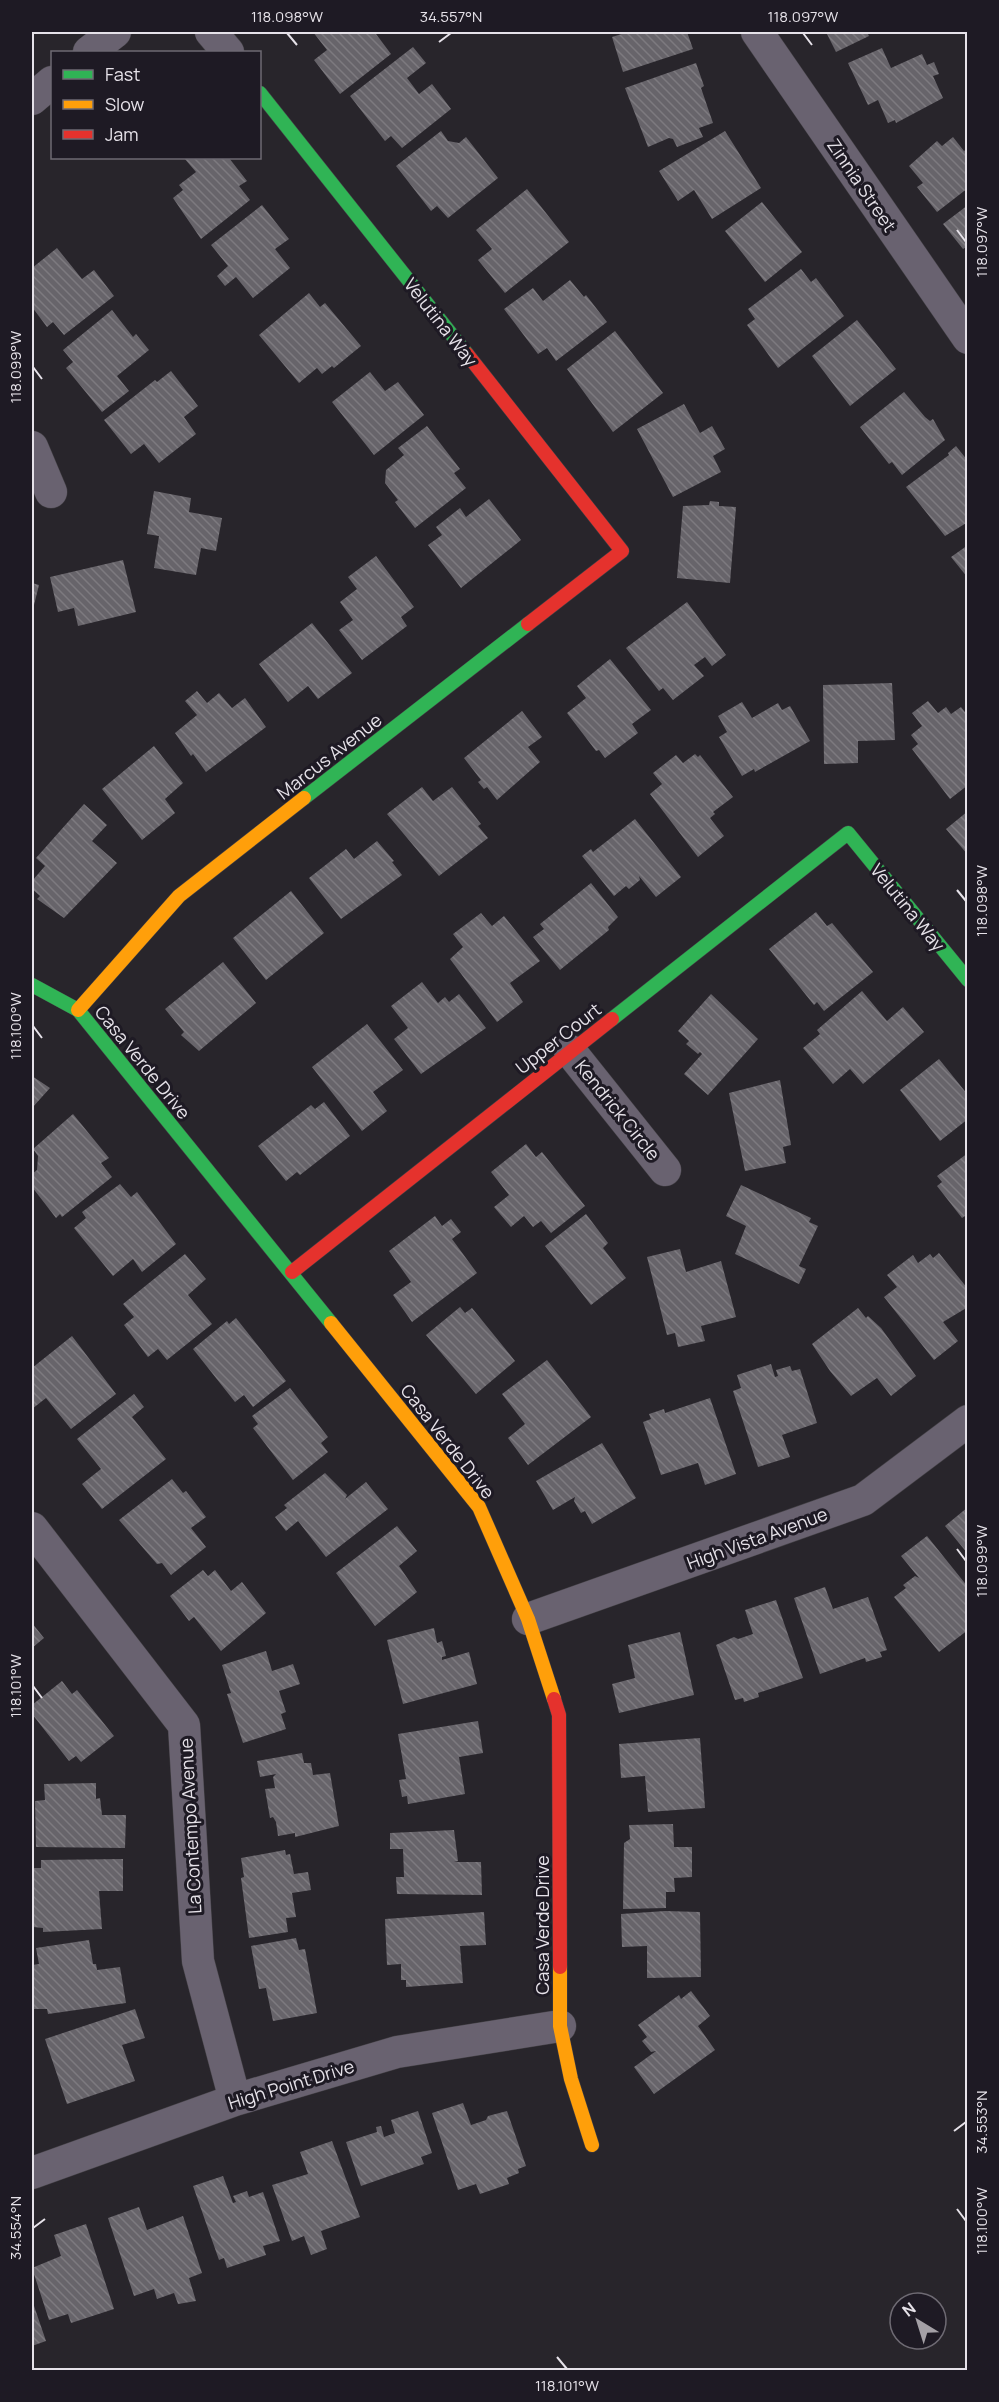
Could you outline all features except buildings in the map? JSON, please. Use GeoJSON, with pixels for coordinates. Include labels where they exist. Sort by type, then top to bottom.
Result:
{"type":"FeatureCollection","features":[{"type":"Feature","properties":{"kind":"street"},"geometry":{"type":"LineString","coordinates":[[90,51],[115,32]]}},
{"type":"Feature","properties":{"kind":"street"},"geometry":{"type":"LineString","coordinates":[[211,32],[227,51]]}},
{"type":"Feature","properties":{"kind":"street","name":"Zinnia Street"},"geometry":{"type":"LineString","coordinates":[[757,32],[968,338]]}},
{"type":"Feature","properties":{"kind":"street"},"geometry":{"type":"LineString","coordinates":[[32,99],[51,83]]}},
{"type":"Feature","properties":{"kind":"street","name":"Velutina Way"},"geometry":{"type":"LineString","coordinates":[[261,94],[622,551]]}},
{"type":"Feature","properties":{"kind":"street"},"geometry":{"type":"LineString","coordinates":[[32,447],[51,492]]}},
{"type":"Feature","properties":{"kind":"street","name":"Marcus Avenue"},"geometry":{"type":"LineString","coordinates":[[78,1010],[179,896],[622,551]]}},
{"type":"Feature","properties":{"kind":"street","name":"Velutina Way"},"geometry":{"type":"LineString","coordinates":[[848,833],[968,980]]}},
{"type":"Feature","properties":{"kind":"street","name":"Upper Court"},"geometry":{"type":"LineString","coordinates":[[292,1272],[848,833]]}},
{"type":"Feature","properties":{"kind":"street","name":"Casa Verde Drive"},"geometry":{"type":"LineString","coordinates":[[32,984],[78,1010],[292,1272],[479,1507],[528,1619],[559,1715],[560,2026],[571,2079],[592,2145]]}},
{"type":"Feature","properties":{"kind":"street","name":"Kendrick Circle"},"geometry":{"type":"LineString","coordinates":[[570,1051],[665,1170]]}},
{"type":"Feature","properties":{"kind":"street","name":"High Vista Avenue"},"geometry":{"type":"LineString","coordinates":[[528,1619],[863,1500],[968,1421]]}},
{"type":"Feature","properties":{"kind":"street","name":"La Contempo Avenue"},"geometry":{"type":"LineString","coordinates":[[32,1528],[184,1725],[198,1961],[235,2100]]}},
{"type":"Feature","properties":{"kind":"street","name":"High Point Drive"},"geometry":{"type":"LineString","coordinates":[[32,2174],[235,2100],[397,2052],[560,2026]]}},
{"type":"Feature","properties":{"kind":"traffic: fast"},"geometry":{"type":"LineString","coordinates":[[261,94],[467,354]]}},
{"type":"Feature","properties":{"kind":"traffic: fast"},"geometry":{"type":"LineString","coordinates":[[304,798],[528,624]]}},
{"type":"Feature","properties":{"kind":"traffic: fast"},"geometry":{"type":"LineString","coordinates":[[612,1019],[848,833],[968,980]]}},
{"type":"Feature","properties":{"kind":"traffic: fast"},"geometry":{"type":"LineString","coordinates":[[32,985],[78,1010],[331,1323]]}},
{"type":"Feature","properties":{"kind":"traffic: slow"},"geometry":{"type":"LineString","coordinates":[[78,1010],[179,896],[304,798]]}},
{"type":"Feature","properties":{"kind":"traffic: slow"},"geometry":{"type":"LineString","coordinates":[[331,1323],[479,1507],[528,1619],[554,1699]]}},
{"type":"Feature","properties":{"kind":"traffic: slow"},"geometry":{"type":"LineString","coordinates":[[560,1967],[560,2026],[571,2079],[592,2145]]}},
{"type":"Feature","properties":{"kind":"traffic: jam"},"geometry":{"type":"LineString","coordinates":[[467,354],[622,551],[528,624]]}},
{"type":"Feature","properties":{"kind":"traffic: jam"},"geometry":{"type":"LineString","coordinates":[[292,1272],[612,1019]]}},
{"type":"Feature","properties":{"kind":"traffic: jam"},"geometry":{"type":"LineString","coordinates":[[554,1699],[559,1715],[560,1967]]}}]}
